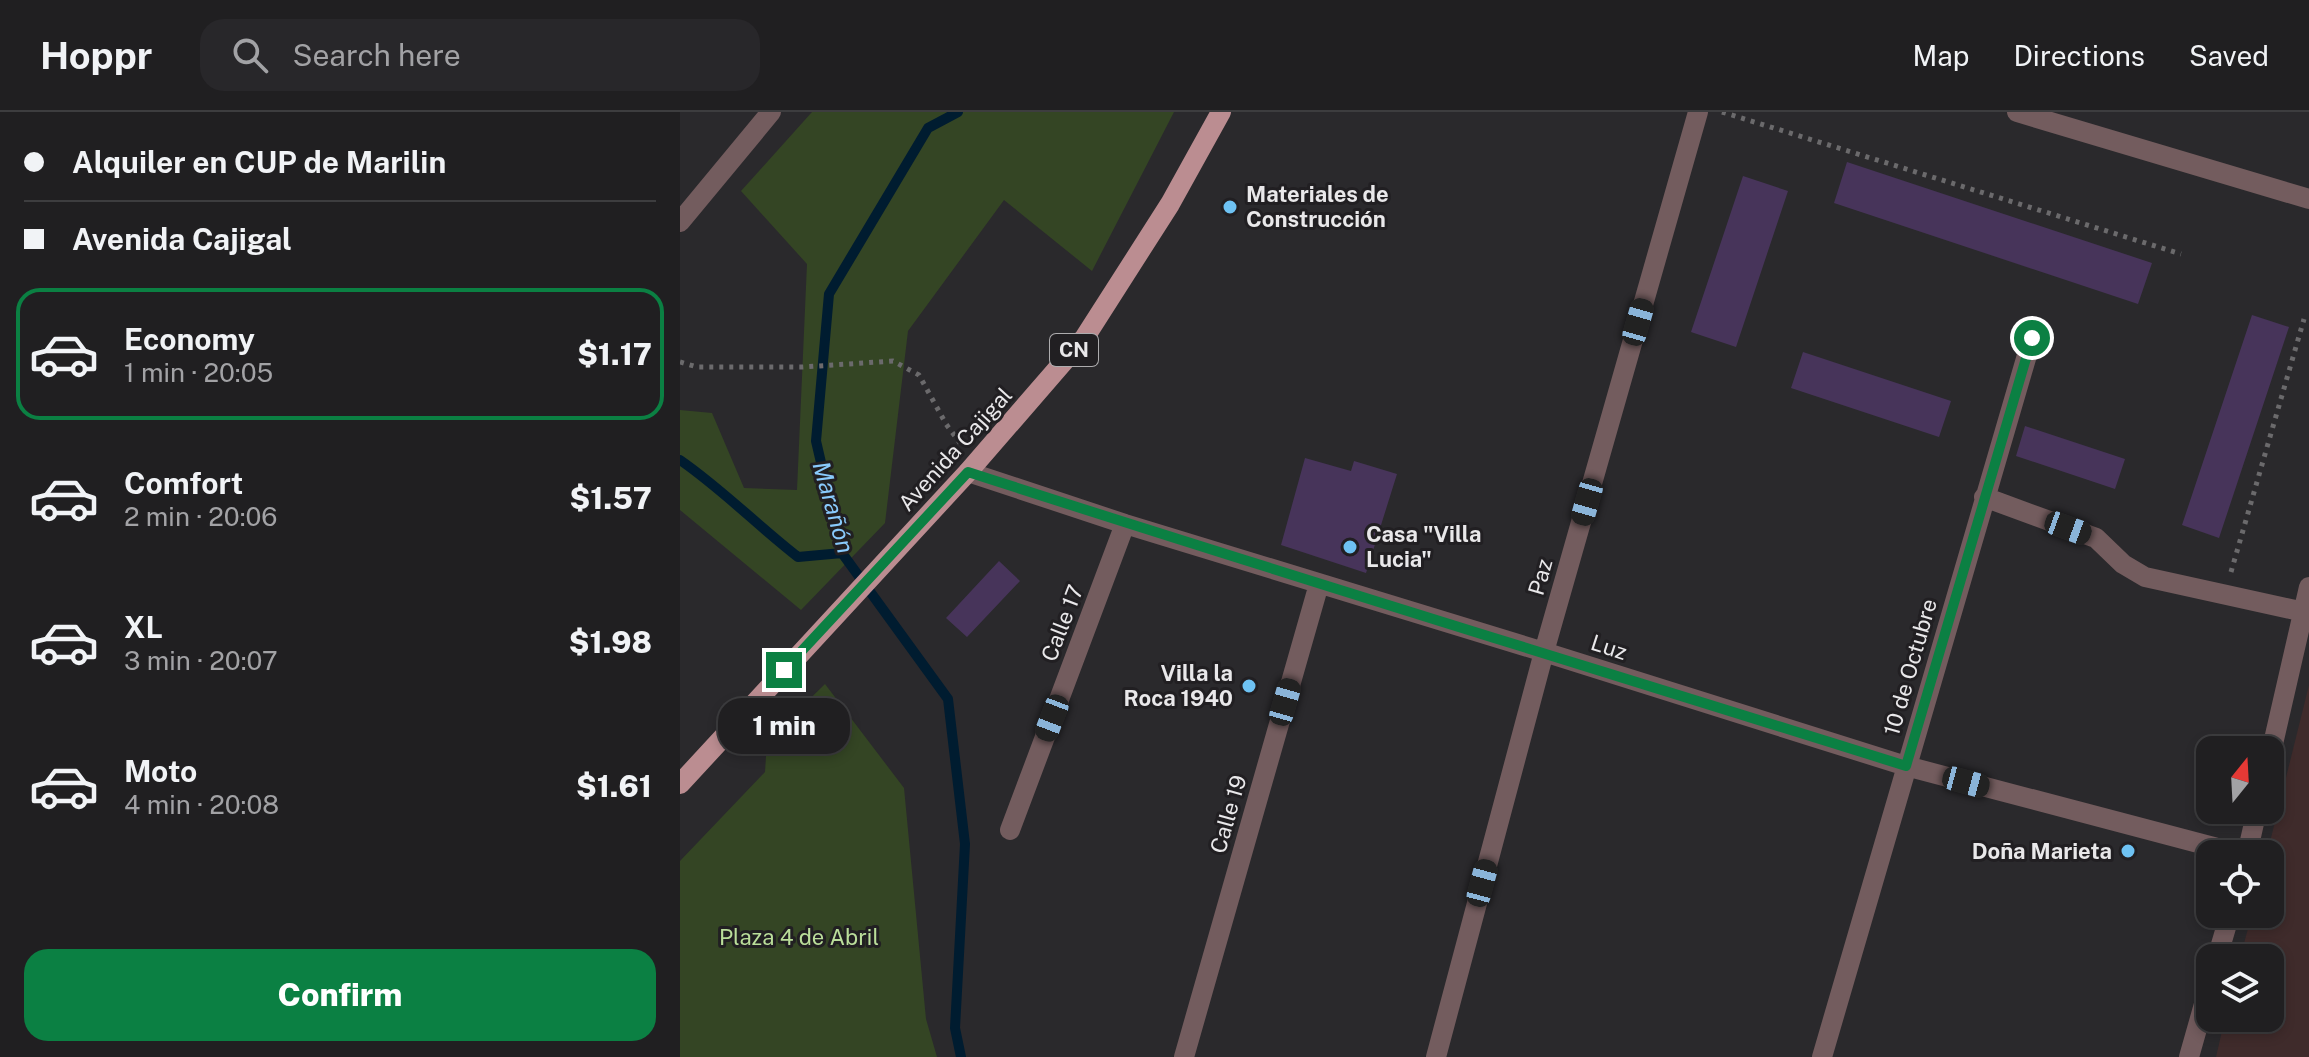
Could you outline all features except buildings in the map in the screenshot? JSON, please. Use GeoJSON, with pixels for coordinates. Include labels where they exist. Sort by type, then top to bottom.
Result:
{"type":"FeatureCollection","features":[{"type":"Feature","properties":{"kind":"main road","name":"Avenida Cajigal"},"geometry":{"type":"LineString","coordinates":[[680,784],[972,468],[1085,337],[1170,204],[1221,112]]}},
{"type":"Feature","properties":{"kind":"street"},"geometry":{"type":"LineString","coordinates":[[680,222],[771,112]]}},
{"type":"Feature","properties":{"kind":"street","name":"Paz"},"geometry":{"type":"LineString","coordinates":[[1436,1057],[1544,652],[1698,112]]}},
{"type":"Feature","properties":{"kind":"street"},"geometry":{"type":"LineString","coordinates":[[2017,112],[2309,199]]}},
{"type":"Feature","properties":{"kind":"street","name":"10 de Octubre"},"geometry":{"type":"LineString","coordinates":[[1822,1057],[2032,338]]}},
{"type":"Feature","properties":{"kind":"street","name":"Luz"},"geometry":{"type":"LineString","coordinates":[[972,468],[1125,524],[1906,766],[2196,842]]}},
{"type":"Feature","properties":{"kind":"street"},"geometry":{"type":"LineString","coordinates":[[1984,497],[2096,538],[2123,564],[2145,577],[2307,613]]}},
{"type":"Feature","properties":{"kind":"street","name":"Calle 17"},"geometry":{"type":"LineString","coordinates":[[1010,830],[1125,524]]}},
{"type":"Feature","properties":{"kind":"street","name":"Calle 19"},"geometry":{"type":"LineString","coordinates":[[1184,1057],[1319,584]]}},
{"type":"Feature","properties":{"kind":"street"},"geometry":{"type":"LineString","coordinates":[[2275,736],[2307,613],[2309,587]]}},
{"type":"Feature","properties":{"kind":"street"},"geometry":{"type":"LineString","coordinates":[[2189,1057],[2196,1032]]}},
{"type":"Feature","properties":{"kind":"path"},"geometry":{"type":"LineString","coordinates":[[1721,112],[2181,254]]}},
{"type":"Feature","properties":{"kind":"path"},"geometry":{"type":"LineString","coordinates":[[2224,595],[2304,319]]}},
{"type":"Feature","properties":{"kind":"path"},"geometry":{"type":"LineString","coordinates":[[680,362],[697,367],[803,367],[893,361],[919,375],[972,468]]}},
{"type":"Feature","properties":{"kind":"shaded area"},"geometry":{"type":"Polygon","coordinates":[[[2309,685],[2309,1057],[2216,1057],[2222,1032],[2284,1032],[2284,944],[2244,944],[2248,928],[2284,928],[2284,840],[2270,840],[2274,824],[2284,824],[2284,786],[2309,685]]]}},
{"type":"Feature","properties":{"kind":"green space"},"geometry":{"type":"Polygon","coordinates":[[[812,112],[1174,112],[1092,271],[1004,200],[908,331],[885,523],[801,610],[680,510],[680,410],[712,413],[744,488],[797,490],[807,264],[741,191],[812,112]]]}},
{"type":"Feature","properties":{"kind":"green space","name":"Plaza 4 de Abril"},"geometry":{"type":"Polygon","coordinates":[[[825,684],[904,788],[926,1019],[937,1057],[680,1057],[680,861],[765,772],[767,741],[825,684]]]}},
{"type":"Feature","properties":{"kind":"waterway","name":"Marañón"},"geometry":{"type":"LineString","coordinates":[[958,112],[928,128],[829,294],[816,441],[842,553],[948,699],[965,844],[955,1028],[961,1057]]}},
{"type":"Feature","properties":{"kind":"waterway"},"geometry":{"type":"LineString","coordinates":[[680,460],[798,557],[842,553]]}},
{"type":"Feature","properties":{"kind":"place","name":"Materiales de Construcción"},"geometry":{"type":"Point","coordinates":[1230,207]}},
{"type":"Feature","properties":{"kind":"place","name":"Casa \"Villa Lucia\""},"geometry":{"type":"Point","coordinates":[1350,547]}},
{"type":"Feature","properties":{"kind":"place","name":"Villa la Roca 1940"},"geometry":{"type":"Point","coordinates":[1249,686]}},
{"type":"Feature","properties":{"kind":"place","name":"Doña Marieta"},"geometry":{"type":"Point","coordinates":[2128,851]}},
{"type":"Feature","properties":{"kind":"route"},"geometry":{"type":"LineString","coordinates":[[784,670],[968,472],[1125,524],[1906,766],[2032,338]]}}]}
